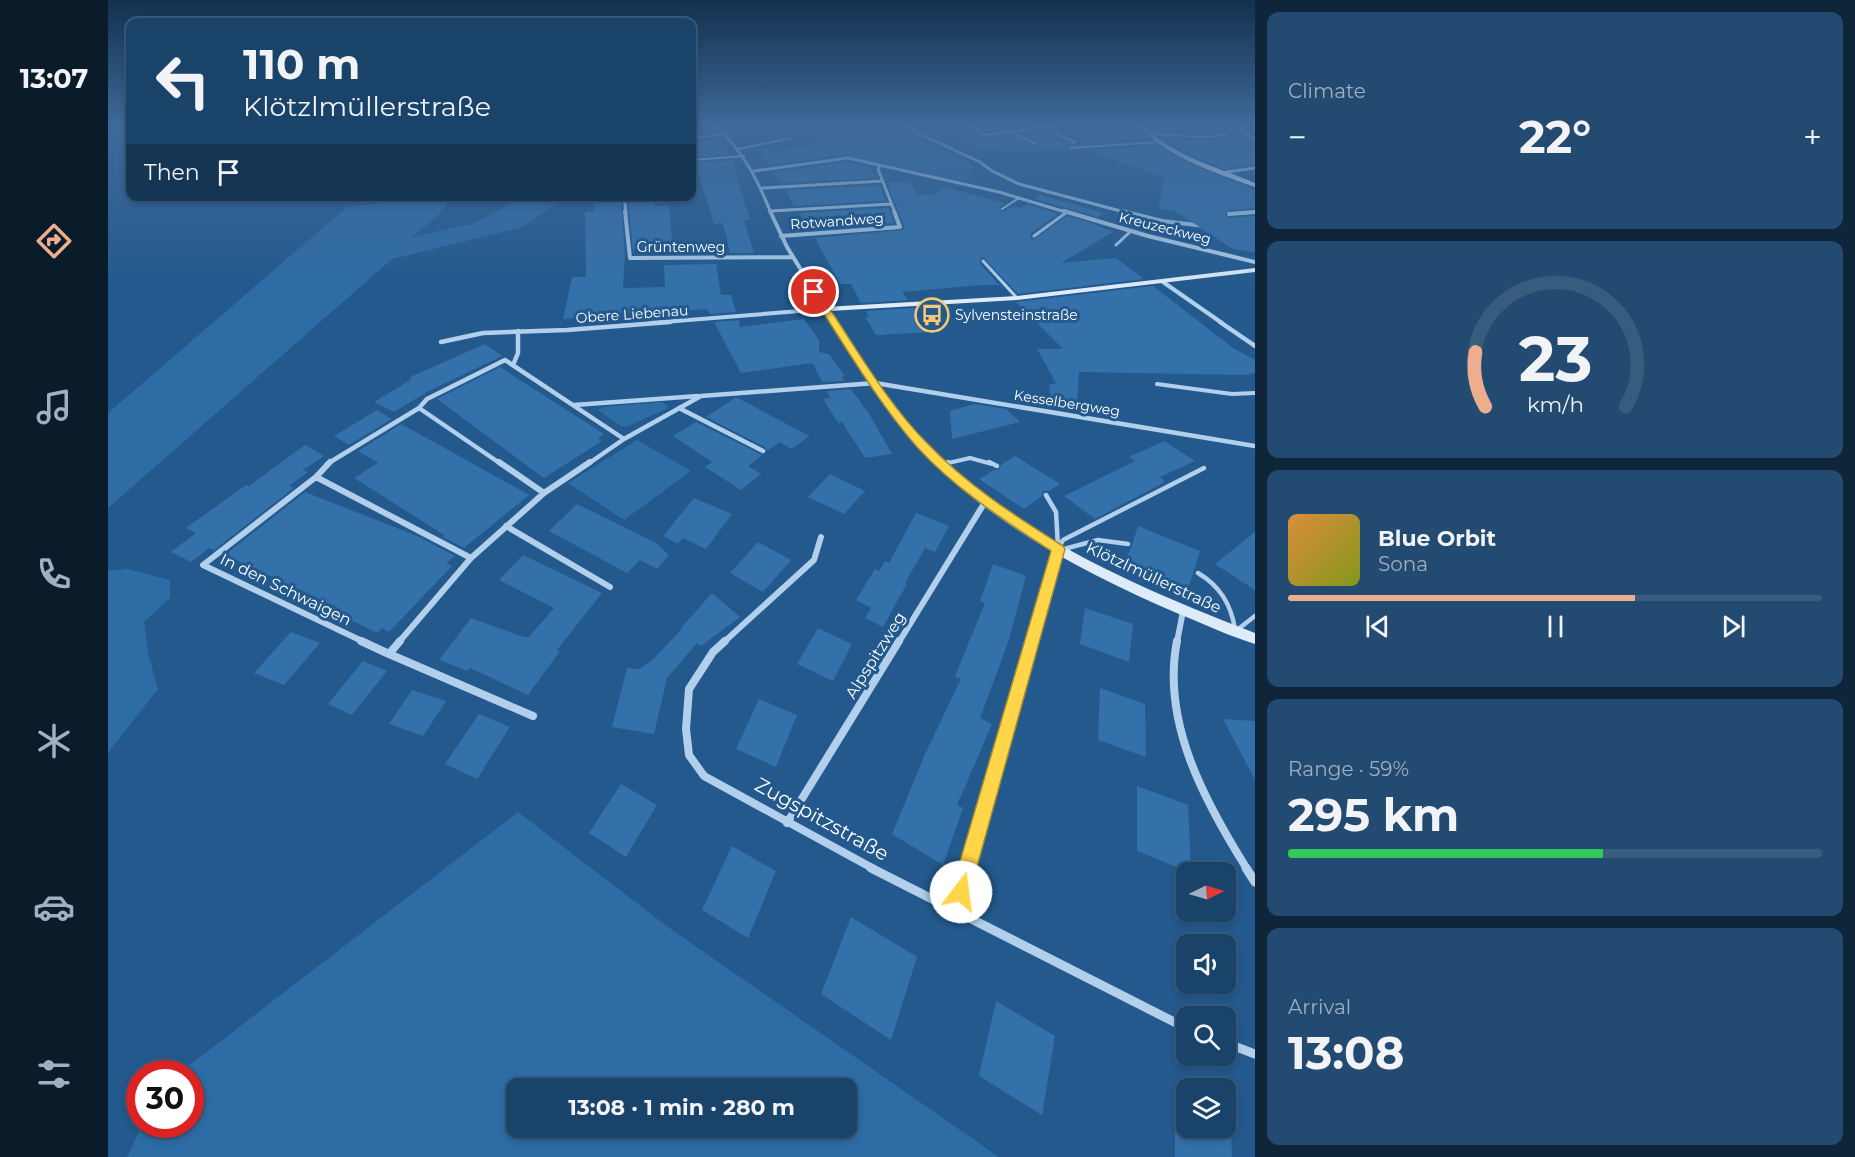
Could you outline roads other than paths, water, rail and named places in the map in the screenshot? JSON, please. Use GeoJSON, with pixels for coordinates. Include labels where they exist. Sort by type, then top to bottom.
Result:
{"type":"FeatureCollection","features":[{"type":"Feature","properties":{"kind":"street","name":"Klötzlmüllerstraße"},"geometry":{"type":"LineString","coordinates":[[758,179],[782,236],[825,309],[894,411],[923,446],[985,502],[1058,549],[1114,580],[1183,611],[1255,639]]}},
{"type":"Feature","properties":{"kind":"street","name":"Kreuzeckweg"},"geometry":{"type":"LineString","coordinates":[[936,179],[1019,198],[1131,231],[1255,262]]}},
{"type":"Feature","properties":{"kind":"street"},"geometry":{"type":"LineString","coordinates":[[763,188],[882,181]]}},
{"type":"Feature","properties":{"kind":"street","name":"Rotwandweg"},"geometry":{"type":"LineString","coordinates":[[782,236],[900,227],[882,181]]}},
{"type":"Feature","properties":{"kind":"street","name":"Grüntenweg"},"geometry":{"type":"LineString","coordinates":[[624,201],[630,258],[793,257]]}},
{"type":"Feature","properties":{"kind":"street"},"geometry":{"type":"LineString","coordinates":[[771,211],[891,204]]}},
{"type":"Feature","properties":{"kind":"street"},"geometry":{"type":"LineString","coordinates":[[1229,214],[1255,212]]}},
{"type":"Feature","properties":{"kind":"street"},"geometry":{"type":"LineString","coordinates":[[825,309],[1017,298],[1255,270]]}},
{"type":"Feature","properties":{"kind":"street"},"geometry":{"type":"LineString","coordinates":[[1163,282],[1255,346]]}},
{"type":"Feature","properties":{"kind":"street","name":"Obere Liebenau"},"geometry":{"type":"LineString","coordinates":[[441,342],[483,333],[578,329],[825,309]]}},
{"type":"Feature","properties":{"kind":"street"},"geometry":{"type":"LineString","coordinates":[[518,331],[518,353],[513,365],[624,439]]}},
{"type":"Feature","properties":{"kind":"street","name":"In den Schwaigen"},"geometry":{"type":"LineString","coordinates":[[513,365],[505,360],[427,399],[420,408],[325,465],[316,477],[203,565],[389,654],[533,716]]}},
{"type":"Feature","properties":{"kind":"street"},"geometry":{"type":"LineString","coordinates":[[573,405],[875,383]]}},
{"type":"Feature","properties":{"kind":"street","name":"Kesselbergweg"},"geometry":{"type":"LineString","coordinates":[[875,383],[1255,446]]}},
{"type":"Feature","properties":{"kind":"street"},"geometry":{"type":"LineString","coordinates":[[389,654],[471,558],[544,493],[624,439],[700,396]]}},
{"type":"Feature","properties":{"kind":"street"},"geometry":{"type":"LineString","coordinates":[[420,408],[544,493]]}},
{"type":"Feature","properties":{"kind":"street"},"geometry":{"type":"LineString","coordinates":[[679,408],[763,451]]}},
{"type":"Feature","properties":{"kind":"street"},"geometry":{"type":"LineString","coordinates":[[316,477],[471,558]]}},
{"type":"Feature","properties":{"kind":"street","name":"Alpspitzweg"},"geometry":{"type":"LineString","coordinates":[[787,823],[985,502]]}},
{"type":"Feature","properties":{"kind":"street"},"geometry":{"type":"LineString","coordinates":[[506,526],[610,587]]}},
{"type":"Feature","properties":{"kind":"street","name":"Zugspitzstraße"},"geometry":{"type":"LineString","coordinates":[[821,537],[814,560],[713,652],[689,689],[686,729],[689,755],[704,776],[955,912],[1176,1023]]}},
{"type":"Feature","properties":{"kind":"street"},"geometry":{"type":"LineString","coordinates":[[955,912],[988,789],[1017,696],[1058,549]]}},
{"type":"Feature","properties":{"kind":"street"},"geometry":{"type":"LineString","coordinates":[[1183,611],[1173,666],[1177,722],[1203,789],[1255,882]]}},
{"type":"Feature","properties":{"kind":"street"},"geometry":{"type":"LineString","coordinates":[[1236,1047],[1255,1054]]}},
{"type":"Feature","properties":{"kind":"lane"},"geometry":{"type":"LineString","coordinates":[[1002,208],[1019,198]]}},
{"type":"Feature","properties":{"kind":"lane"},"geometry":{"type":"LineString","coordinates":[[1034,236],[1067,212]]}},
{"type":"Feature","properties":{"kind":"lane"},"geometry":{"type":"LineString","coordinates":[[1116,245],[1131,231]]}},
{"type":"Feature","properties":{"kind":"lane"},"geometry":{"type":"LineString","coordinates":[[983,261],[1017,298]]}},
{"type":"Feature","properties":{"kind":"lane"},"geometry":{"type":"LineString","coordinates":[[1157,384],[1232,394],[1255,393]]}},
{"type":"Feature","properties":{"kind":"lane"},"geometry":{"type":"LineString","coordinates":[[943,464],[961,458],[976,459],[997,466]]}},
{"type":"Feature","properties":{"kind":"lane"},"geometry":{"type":"LineString","coordinates":[[1058,549],[1063,540],[1204,468]]}},
{"type":"Feature","properties":{"kind":"lane"},"geometry":{"type":"LineString","coordinates":[[1046,495],[1058,513],[1056,530],[1058,549]]}},
{"type":"Feature","properties":{"kind":"lane"},"geometry":{"type":"LineString","coordinates":[[1058,549],[1079,548],[1087,543],[1101,540],[1128,544]]}},
{"type":"Feature","properties":{"kind":"lane"},"geometry":{"type":"LineString","coordinates":[[1198,573],[1208,578],[1222,592],[1233,616],[1235,631],[1255,616]]}},
{"type":"Feature","properties":{"kind":"waterway"},"geometry":{"type":"LineString","coordinates":[[1009,179],[1019,184],[1128,213]]}},
{"type":"Feature","properties":{"kind":"waterway"},"geometry":{"type":"LineString","coordinates":[[1122,211],[1162,221],[1205,226]]}},
{"type":"Feature","properties":{"kind":"place","name":"Sylvensteinstraße"},"geometry":{"type":"Point","coordinates":[932,315]}}]}
